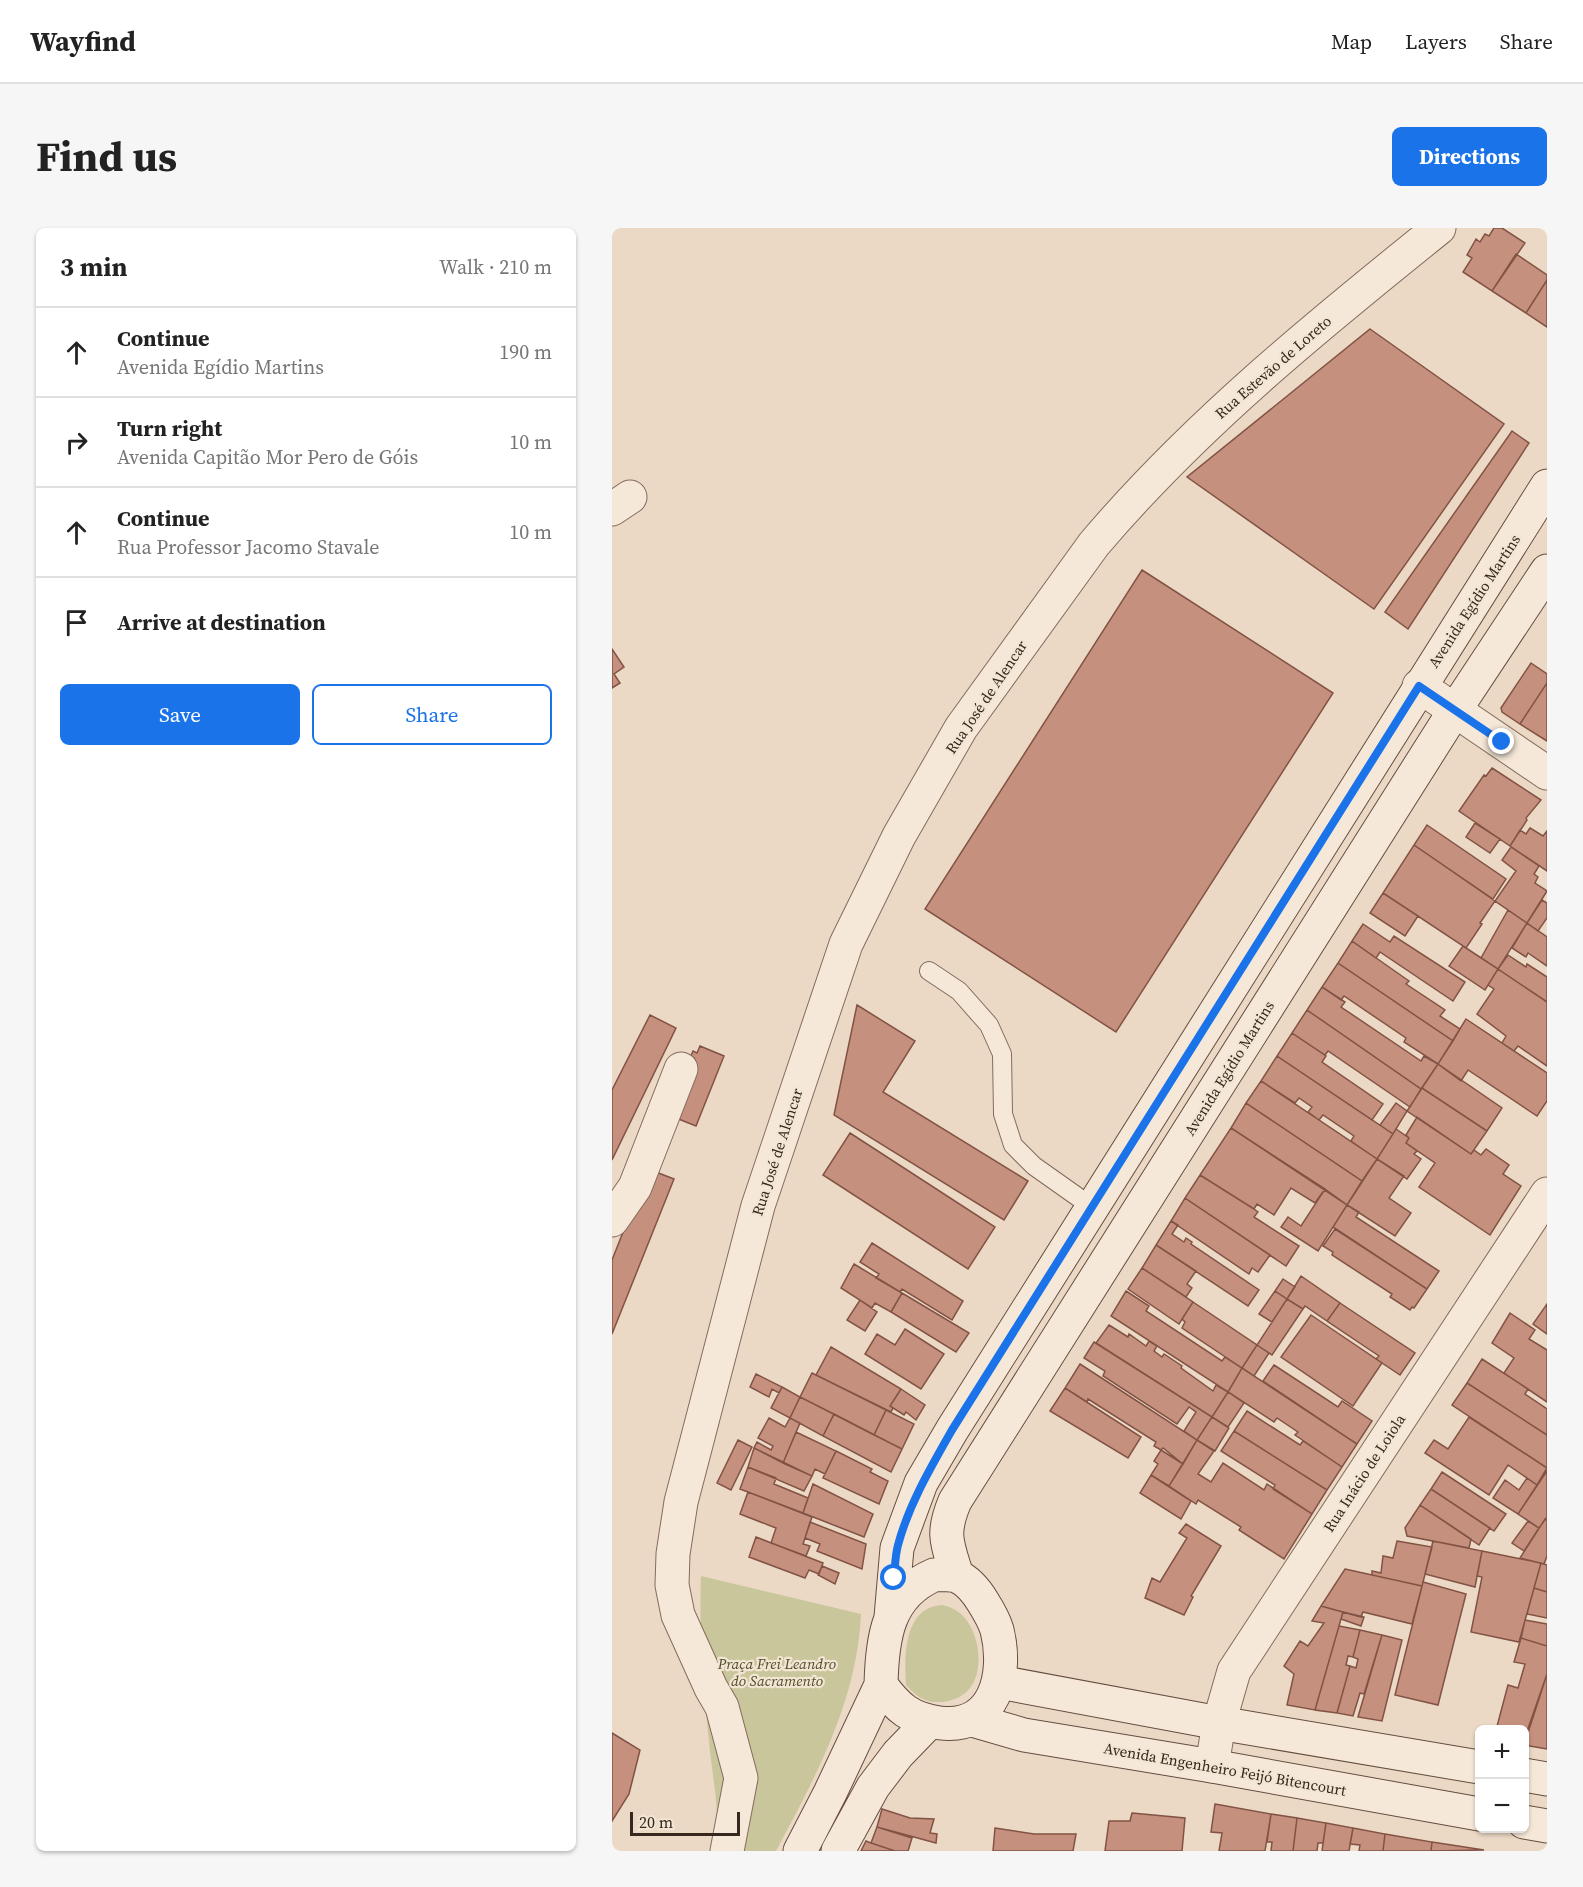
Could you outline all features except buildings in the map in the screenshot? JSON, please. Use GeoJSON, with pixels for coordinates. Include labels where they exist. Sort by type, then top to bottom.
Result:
{"type":"FeatureCollection","features":[{"type":"Feature","properties":{"kind":"main road","name":"Rua Estevão de Loreto"},"geometry":{"type":"LineString","coordinates":[[1117,516],[1190,441],[1269,368],[1439,228]]}},
{"type":"Feature","properties":{"kind":"main road","name":"Avenida Egídio Martins"},"geometry":{"type":"LineString","coordinates":[[891,1617],[897,1548],[907,1516],[921,1484],[952,1430],[1547,486]]}},
{"type":"Feature","properties":{"kind":"main road","name":"Rua José de Alencar"},"geometry":{"type":"LineString","coordinates":[[727,1851],[741,1778],[722,1707],[678,1615],[672,1585],[673,1554],[681,1502],[758,1206],[846,944],[899,836],[961,728],[1094,544],[1117,516]]}},
{"type":"Feature","properties":{"kind":"main road","name":"Avenida Egídio Martins"},"geometry":{"type":"LineString","coordinates":[[957,1576],[946,1538],[947,1519],[955,1501],[1455,710],[1547,571]]}},
{"type":"Feature","properties":{"kind":"main road"},"geometry":{"type":"LineString","coordinates":[[1419,686],[1547,773]]}},
{"type":"Feature","properties":{"kind":"main road"},"geometry":{"type":"LineString","coordinates":[[612,1220],[634,1187],[681,1069]]}},
{"type":"Feature","properties":{"kind":"main road","name":"Rua Inácio de Loiola"},"geometry":{"type":"LineString","coordinates":[[1212,1766],[1219,1723],[1234,1671],[1547,1194]]}},
{"type":"Feature","properties":{"kind":"main road"},"geometry":{"type":"LineString","coordinates":[[800,1851],[881,1685],[884,1640],[891,1617],[905,1593],[920,1581],[934,1575],[957,1576],[975,1590],[997,1629],[1001,1658],[999,1682],[989,1704],[972,1720],[947,1724],[929,1722],[909,1715],[893,1702],[881,1685]]}},
{"type":"Feature","properties":{"kind":"main road"},"geometry":{"type":"LineString","coordinates":[[999,1682],[1219,1723],[1475,1766]]}},
{"type":"Feature","properties":{"kind":"main road","name":"Avenida Engenheiro Feijó Bitencourt"},"geometry":{"type":"LineString","coordinates":[[972,1720],[1024,1735],[1475,1813]]}},
{"type":"Feature","properties":{"kind":"main road"},"geometry":{"type":"LineString","coordinates":[[838,1851],[873,1787],[898,1754],[929,1722]]}},
{"type":"Feature","properties":{"kind":"main road"},"geometry":{"type":"LineString","coordinates":[[1529,1776],[1547,1779]]}},
{"type":"Feature","properties":{"kind":"main road"},"geometry":{"type":"LineString","coordinates":[[1529,1823],[1547,1826]]}},
{"type":"Feature","properties":{"kind":"lane"},"geometry":{"type":"LineString","coordinates":[[928,971],[959,991],[989,1025],[1002,1054],[1003,1114],[1013,1145],[1034,1166],[1092,1207]]}},
{"type":"Feature","properties":{"kind":"green space","name":"Praça Frei Leandro do Sacramento"},"geometry":{"type":"Polygon","coordinates":[[[701,1576],[861,1614],[852,1677],[843,1707],[806,1795],[776,1851],[714,1851],[717,1810],[703,1679],[701,1576]]]}},
{"type":"Feature","properties":{"kind":"green space"},"geometry":{"type":"Polygon","coordinates":[[[942,1605],[957,1611],[968,1622],[976,1640],[979,1661],[975,1680],[966,1692],[955,1699],[935,1702],[920,1698],[906,1685],[906,1647],[913,1624],[920,1614],[929,1608],[942,1605]]]}},
{"type":"Feature","properties":{"kind":"route"},"geometry":{"type":"LineString","coordinates":[[894,1578],[897,1548],[907,1516],[921,1484],[952,1430],[1419,686],[1502,742]]}}]}
